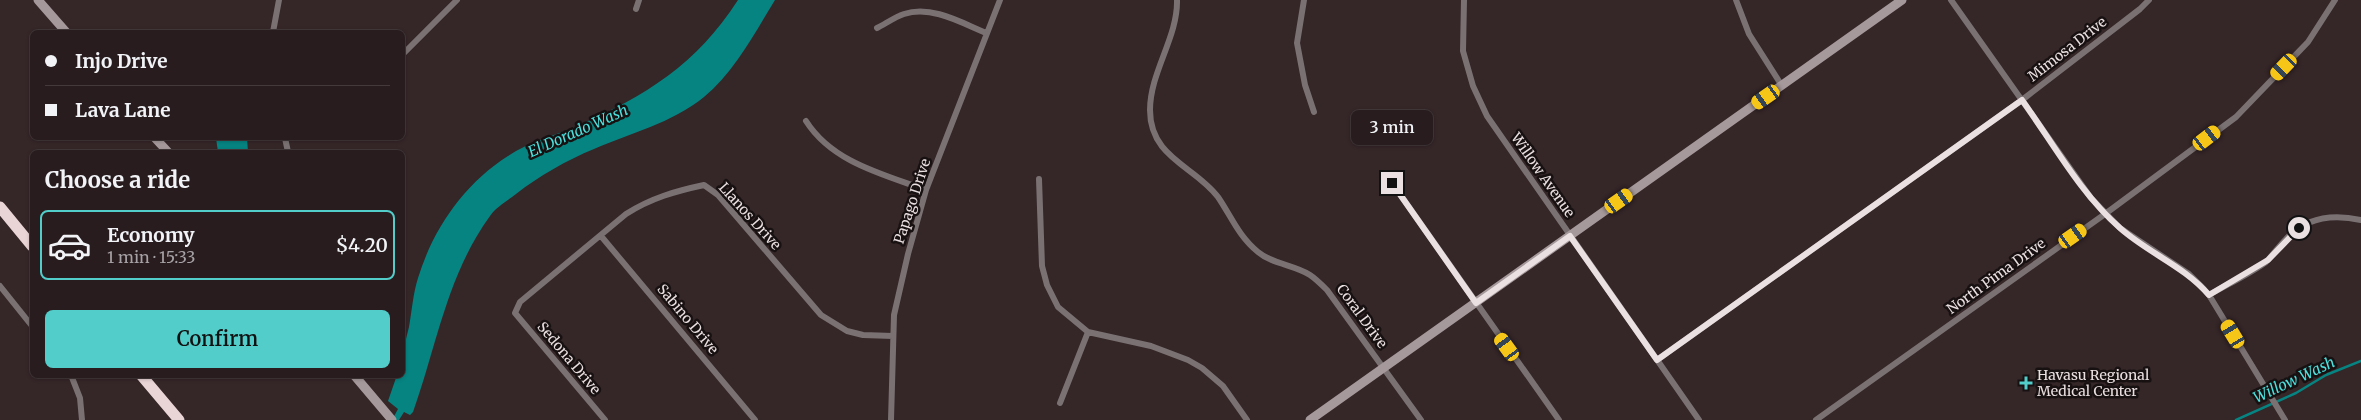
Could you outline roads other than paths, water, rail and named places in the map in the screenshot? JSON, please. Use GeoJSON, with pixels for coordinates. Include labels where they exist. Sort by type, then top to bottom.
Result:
{"type":"FeatureCollection","features":[{"type":"Feature","properties":{"kind":"highway"},"geometry":{"type":"LineString","coordinates":[[0,207],[30,244]]}},
{"type":"Feature","properties":{"kind":"highway"},"geometry":{"type":"LineString","coordinates":[[144,378],[179,420]]}},
{"type":"Feature","properties":{"kind":"main road"},"geometry":{"type":"LineString","coordinates":[[38,0],[64,30]]}},
{"type":"Feature","properties":{"kind":"main road"},"geometry":{"type":"LineString","coordinates":[[1310,420],[1902,0]]}},
{"type":"Feature","properties":{"kind":"main road"},"geometry":{"type":"LineString","coordinates":[[157,140],[166,150]]}},
{"type":"Feature","properties":{"kind":"main road"},"geometry":{"type":"LineString","coordinates":[[357,378],[392,420]]}},
{"type":"Feature","properties":{"kind":"street"},"geometry":{"type":"LineString","coordinates":[[273,30],[279,0]]}},
{"type":"Feature","properties":{"kind":"street"},"geometry":{"type":"LineString","coordinates":[[405,52],[457,0]]}},
{"type":"Feature","properties":{"kind":"street"},"geometry":{"type":"LineString","coordinates":[[636,9],[639,0]]}},
{"type":"Feature","properties":{"kind":"street","name":"Papago Drive"},"geometry":{"type":"LineString","coordinates":[[891,420],[893,336],[898,295],[926,190],[1000,0]]}},
{"type":"Feature","properties":{"kind":"street","name":"Coral Drive"},"geometry":{"type":"LineString","coordinates":[[1177,0],[1178,12],[1160,64],[1150,109],[1156,137],[1176,161],[1205,182],[1218,196],[1241,236],[1259,253],[1309,274],[1328,290],[1421,420]]}},
{"type":"Feature","properties":{"kind":"street"},"geometry":{"type":"LineString","coordinates":[[1304,0],[1297,43],[1305,85],[1314,112]]}},
{"type":"Feature","properties":{"kind":"street","name":"Willow Avenue"},"geometry":{"type":"LineString","coordinates":[[1464,0],[1463,51],[1472,86],[1487,116],[1699,420]]}},
{"type":"Feature","properties":{"kind":"street"},"geometry":{"type":"LineString","coordinates":[[1736,0],[1749,34],[1782,86]]}},
{"type":"Feature","properties":{"kind":"street"},"geometry":{"type":"LineString","coordinates":[[1951,0],[2105,214],[2137,242],[2188,274],[2209,295],[2285,420]]}},
{"type":"Feature","properties":{"kind":"street","name":"Mimosa Drive"},"geometry":{"type":"LineString","coordinates":[[1657,360],[2022,100],[2140,9],[2148,0]]}},
{"type":"Feature","properties":{"kind":"street","name":"North Pima Drive"},"geometry":{"type":"LineString","coordinates":[[1816,420],[2105,214],[2236,117],[2308,42],[2335,0]]}},
{"type":"Feature","properties":{"kind":"street"},"geometry":{"type":"LineString","coordinates":[[876,28],[905,14],[924,11],[938,14],[986,33]]}},
{"type":"Feature","properties":{"kind":"street"},"geometry":{"type":"LineString","coordinates":[[806,121],[815,136],[834,153],[926,190]]}},
{"type":"Feature","properties":{"kind":"street"},"geometry":{"type":"LineString","coordinates":[[1039,178],[1041,246],[1046,285],[1058,307],[1088,332],[1151,346],[1188,360],[1216,379],[1247,420]]}},
{"type":"Feature","properties":{"kind":"street"},"geometry":{"type":"LineString","coordinates":[[1392,183],[1559,420]]}},
{"type":"Feature","properties":{"kind":"street","name":"Llanos Drive"},"geometry":{"type":"LineString","coordinates":[[515,313],[520,302],[644,203],[662,195],[704,185],[718,195],[821,315],[847,331],[863,335],[893,336]]}},
{"type":"Feature","properties":{"kind":"street"},"geometry":{"type":"LineString","coordinates":[[2209,295],[2268,260],[2288,236],[2312,221],[2327,217],[2346,217],[2361,220]]}},
{"type":"Feature","properties":{"kind":"street","name":"Sabino Drive"},"geometry":{"type":"LineString","coordinates":[[601,236],[755,420]]}},
{"type":"Feature","properties":{"kind":"street"},"geometry":{"type":"LineString","coordinates":[[0,286],[30,324]]}},
{"type":"Feature","properties":{"kind":"street","name":"Sedona Drive"},"geometry":{"type":"LineString","coordinates":[[515,313],[605,420]]}},
{"type":"Feature","properties":{"kind":"street"},"geometry":{"type":"LineString","coordinates":[[1060,403],[1088,332]]}},
{"type":"Feature","properties":{"kind":"street"},"geometry":{"type":"LineString","coordinates":[[72,378],[80,398],[82,420]]}},
{"type":"Feature","properties":{"kind":"water","name":"El Dorado Wash"},"geometry":{"type":"Polygon","coordinates":[[[738,0],[775,0],[735,64],[704,97],[665,121],[584,153],[564,163],[525,187],[492,213],[475,239],[453,286],[413,412],[410,415],[404,412],[399,420],[392,420],[398,409],[388,401],[396,378],[405,378],[405,345],[418,278],[424,260],[441,225],[464,194],[492,167],[516,151],[577,126],[648,90],[687,60],[722,23],[738,0]]]}},
{"type":"Feature","properties":{"kind":"water"},"geometry":{"type":"Polygon","coordinates":[[[216,140],[247,140],[248,150],[218,150],[216,140]]]}},
{"type":"Feature","properties":{"kind":"waterway","name":"Willow Wash"},"geometry":{"type":"LineString","coordinates":[[2236,420],[2296,393],[2326,375],[2361,361]]}},
{"type":"Feature","properties":{"kind":"place","name":"Havasu Regional Medical Center"},"geometry":{"type":"Point","coordinates":[2026,383]}}]}
